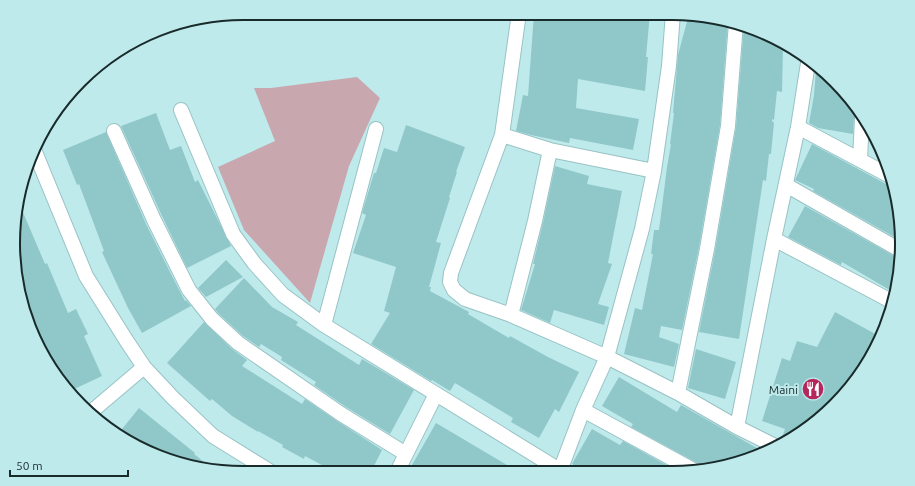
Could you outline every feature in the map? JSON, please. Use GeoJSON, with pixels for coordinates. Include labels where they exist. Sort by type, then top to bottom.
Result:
{"type":"FeatureCollection","features":[{"type":"Feature","properties":{"kind":"street"},"geometry":{"type":"LineString","coordinates":[[518,20],[502,135],[451,273],[450,282],[454,290],[465,299],[511,315],[607,357],[678,393],[737,427],[770,443]]}},
{"type":"Feature","properties":{"kind":"street"},"geometry":{"type":"LineString","coordinates":[[563,466],[583,410],[607,357],[642,229],[654,171],[669,66],[673,20]]}},
{"type":"Feature","properties":{"kind":"street"},"geometry":{"type":"LineString","coordinates":[[678,393],[707,249],[728,126],[735,30]]}},
{"type":"Feature","properties":{"kind":"street"},"geometry":{"type":"LineString","coordinates":[[737,427],[774,239],[798,127],[807,66]]}},
{"type":"Feature","properties":{"kind":"street"},"geometry":{"type":"LineString","coordinates":[[181,110],[233,234],[254,263],[284,295],[324,325],[553,466]]}},
{"type":"Feature","properties":{"kind":"street"},"geometry":{"type":"LineString","coordinates":[[860,160],[862,126]]}},
{"type":"Feature","properties":{"kind":"street"},"geometry":{"type":"LineString","coordinates":[[798,127],[883,172]]}},
{"type":"Feature","properties":{"kind":"street"},"geometry":{"type":"LineString","coordinates":[[324,325],[376,129]]}},
{"type":"Feature","properties":{"kind":"street"},"geometry":{"type":"LineString","coordinates":[[114,131],[154,220],[188,290],[212,319],[238,342],[341,414],[406,454]]}},
{"type":"Feature","properties":{"kind":"street"},"geometry":{"type":"LineString","coordinates":[[502,135],[550,150],[654,171]]}},
{"type":"Feature","properties":{"kind":"street"},"geometry":{"type":"LineString","coordinates":[[511,315],[535,220],[550,150]]}},
{"type":"Feature","properties":{"kind":"street"},"geometry":{"type":"LineString","coordinates":[[37,157],[86,276],[144,367],[173,398],[213,436],[261,466]]}},
{"type":"Feature","properties":{"kind":"street"},"geometry":{"type":"LineString","coordinates":[[786,185],[895,247]]}},
{"type":"Feature","properties":{"kind":"street"},"geometry":{"type":"LineString","coordinates":[[774,239],[888,298]]}},
{"type":"Feature","properties":{"kind":"street"},"geometry":{"type":"LineString","coordinates":[[94,409],[144,367]]}},
{"type":"Feature","properties":{"kind":"street"},"geometry":{"type":"LineString","coordinates":[[400,466],[436,394]]}},
{"type":"Feature","properties":{"kind":"street"},"geometry":{"type":"LineString","coordinates":[[583,410],[686,466]]}},
{"type":"Feature","properties":{"kind":"shaded area"},"geometry":{"type":"Polygon","coordinates":[[[357,77],[380,98],[349,166],[310,303],[244,230],[218,167],[275,141],[254,88],[271,88],[357,77]]]}},
{"type":"Feature","properties":{"kind":"building"},"geometry":{"type":"Polygon","coordinates":[[[533,20],[649,20],[645,91],[578,79],[576,108],[639,119],[633,150],[570,138],[569,143],[516,131],[523,95],[528,96],[533,20]]]}},
{"type":"Feature","properties":{"kind":"building"},"geometry":{"type":"Polygon","coordinates":[[[687,20],[727,27],[720,125],[699,247],[682,330],[661,326],[659,337],[679,344],[674,367],[624,354],[635,308],[642,310],[653,254],[651,254],[654,230],[659,230],[671,144],[678,55],[687,20]]]}},
{"type":"Feature","properties":{"kind":"building"},"geometry":{"type":"Polygon","coordinates":[[[744,32],[783,49],[782,92],[777,91],[774,120],[772,119],[774,123],[771,154],[769,154],[766,181],[763,180],[739,339],[699,332],[715,251],[736,127],[744,32]]]}},
{"type":"Feature","properties":{"kind":"building"},"geometry":{"type":"Polygon","coordinates":[[[816,72],[840,96],[854,115],[853,134],[818,128],[809,123],[814,95],[816,72]]]}},
{"type":"Feature","properties":{"kind":"building"},"geometry":{"type":"Polygon","coordinates":[[[156,113],[170,150],[181,146],[195,182],[198,180],[231,246],[187,268],[121,126],[156,113]]]}},
{"type":"Feature","properties":{"kind":"building"},"geometry":{"type":"Polygon","coordinates":[[[406,125],[465,147],[456,172],[450,198],[436,242],[441,243],[429,287],[431,287],[430,291],[469,312],[468,314],[509,338],[510,336],[579,372],[559,412],[555,409],[539,438],[511,422],[513,418],[455,383],[450,391],[371,344],[390,313],[384,311],[396,267],[353,253],[366,215],[362,213],[374,173],[376,173],[384,148],[397,152],[406,125]]]}},
{"type":"Feature","properties":{"kind":"building"},"geometry":{"type":"Polygon","coordinates":[[[106,132],[146,224],[185,301],[186,300],[191,306],[142,333],[128,308],[102,252],[104,251],[79,184],[77,185],[63,150],[106,132]]]}},
{"type":"Feature","properties":{"kind":"building"},"geometry":{"type":"Polygon","coordinates":[[[812,144],[887,184],[891,199],[895,237],[813,191],[814,189],[795,180],[812,144]]]}},
{"type":"Feature","properties":{"kind":"building"},"geometry":{"type":"Polygon","coordinates":[[[555,166],[589,176],[587,184],[622,191],[608,263],[612,264],[598,304],[609,307],[604,325],[554,310],[550,323],[521,310],[535,264],[533,264],[555,166]]]}},
{"type":"Feature","properties":{"kind":"building"},"geometry":{"type":"Polygon","coordinates":[[[805,206],[895,256],[890,290],[842,262],[841,265],[788,237],[805,206]]]}},
{"type":"Feature","properties":{"kind":"building"},"geometry":{"type":"Polygon","coordinates":[[[22,211],[45,264],[47,263],[68,313],[76,309],[88,334],[84,336],[102,376],[74,389],[58,367],[43,342],[32,315],[24,287],[20,258],[20,228],[22,211]]]}},
{"type":"Feature","properties":{"kind":"building"},"geometry":{"type":"Polygon","coordinates":[[[226,260],[243,277],[206,297],[198,288],[226,260]]]}},
{"type":"Feature","properties":{"kind":"building"},"geometry":{"type":"Polygon","coordinates":[[[244,278],[272,307],[298,322],[296,325],[359,365],[362,359],[414,390],[390,434],[314,385],[316,382],[281,360],[282,357],[261,344],[259,347],[243,336],[218,313],[215,309],[244,278]]]}},
{"type":"Feature","properties":{"kind":"building"},"geometry":{"type":"Polygon","coordinates":[[[835,312],[875,334],[857,367],[840,390],[808,420],[782,437],[785,429],[762,421],[782,358],[790,361],[797,341],[817,347],[835,312]]]}},
{"type":"Feature","properties":{"kind":"building"},"geometry":{"type":"Polygon","coordinates":[[[204,322],[232,349],[247,360],[242,366],[302,404],[305,399],[382,450],[374,466],[324,466],[305,456],[304,459],[282,447],[283,445],[232,416],[212,399],[210,401],[167,363],[204,322]]]}},
{"type":"Feature","properties":{"kind":"building"},"geometry":{"type":"Polygon","coordinates":[[[696,349],[736,362],[725,399],[688,388],[696,349]]]}},
{"type":"Feature","properties":{"kind":"building"},"geometry":{"type":"Polygon","coordinates":[[[619,377],[677,412],[681,405],[758,449],[716,462],[699,464],[631,427],[633,424],[602,406],[619,377]]]}},
{"type":"Feature","properties":{"kind":"building"},"geometry":{"type":"Polygon","coordinates":[[[139,408],[205,463],[158,449],[144,443],[122,430],[139,408]]]}},
{"type":"Feature","properties":{"kind":"building"},"geometry":{"type":"Polygon","coordinates":[[[436,423],[509,466],[411,466],[436,423]]]}},
{"type":"Feature","properties":{"kind":"building"},"geometry":{"type":"Polygon","coordinates":[[[592,429],[620,445],[623,441],[668,466],[576,466],[572,464],[592,429]]]}},
{"type":"Feature","properties":{"kind":"place","name":"Maini"},"geometry":{"type":"Point","coordinates":[813,389]}}]}
